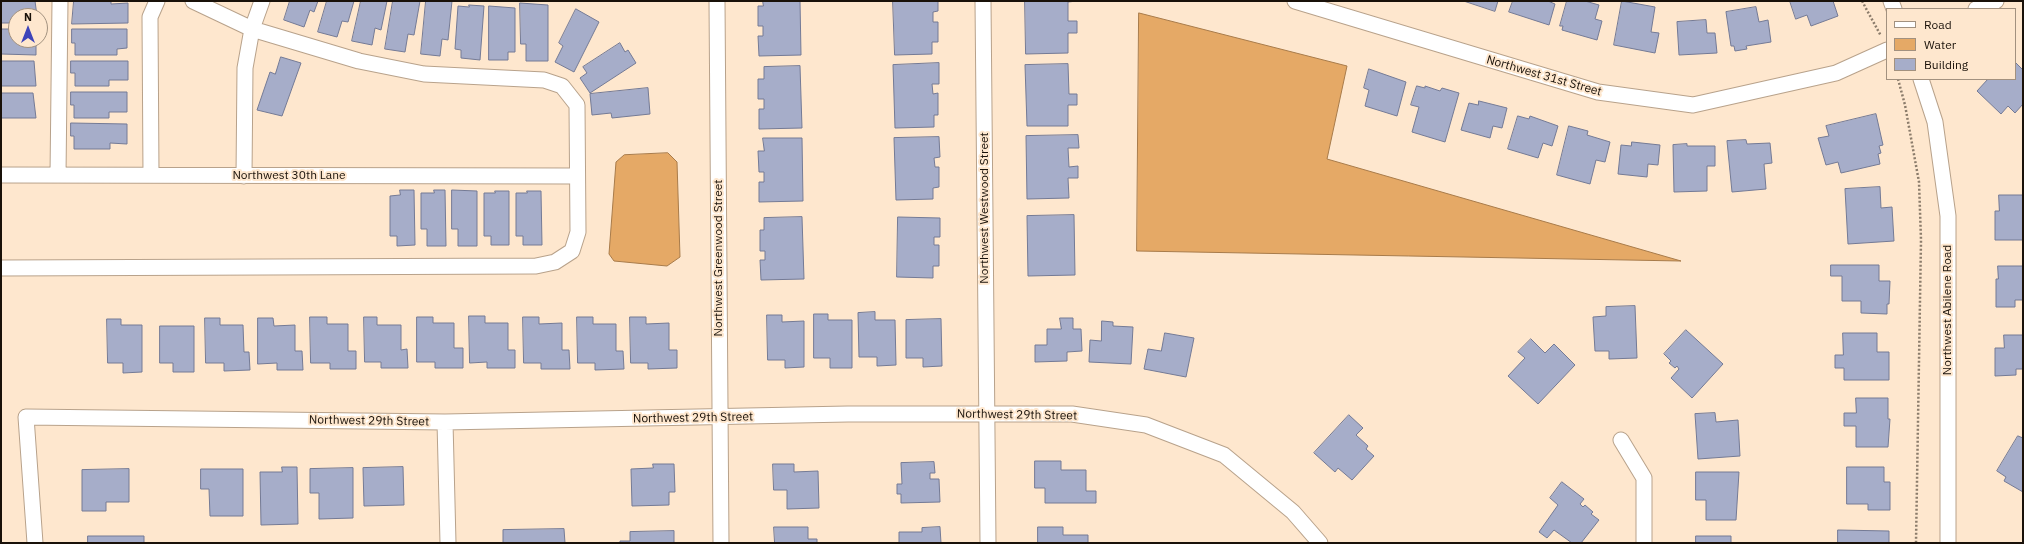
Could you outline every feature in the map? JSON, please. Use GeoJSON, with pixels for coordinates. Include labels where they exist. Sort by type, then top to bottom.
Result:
{"type":"FeatureCollection","features":[{"type":"Feature","properties":{"kind":"street"},"geometry":{"type":"LineString","coordinates":[[58,175],[60,1]]}},
{"type":"Feature","properties":{"kind":"street"},"geometry":{"type":"LineString","coordinates":[[151,175],[150,17],[157,1]]}},
{"type":"Feature","properties":{"kind":"street"},"geometry":{"type":"LineString","coordinates":[[1,268],[536,266],[555,262],[572,251],[578,232],[577,105],[562,86],[544,80],[424,74],[359,61],[252,29],[193,1]]}},
{"type":"Feature","properties":{"kind":"street"},"geometry":{"type":"LineString","coordinates":[[244,176],[245,68],[252,29],[262,1]]}},
{"type":"Feature","properties":{"kind":"street","name":"Northwest Greenwood Street"},"geometry":{"type":"LineString","coordinates":[[717,1],[722,543]]}},
{"type":"Feature","properties":{"kind":"street","name":"Northwest Westwood Street"},"geometry":{"type":"LineString","coordinates":[[983,1],[988,543]]}},
{"type":"Feature","properties":{"kind":"street","name":"Northwest 31st Street"},"geometry":{"type":"LineString","coordinates":[[1295,1],[1390,31],[1598,92],[1693,105],[1836,73],[1886,50]]}},
{"type":"Feature","properties":{"kind":"street"},"geometry":{"type":"LineString","coordinates":[[1978,8],[1996,1]]}},
{"type":"Feature","properties":{"kind":"street","name":"Northwest Abilene Road"},"geometry":{"type":"LineString","coordinates":[[1921,80],[1934,122],[1948,216],[1948,543]]}},
{"type":"Feature","properties":{"kind":"street","name":"Northwest 30th Lane"},"geometry":{"type":"LineString","coordinates":[[1,175],[577,176]]}},
{"type":"Feature","properties":{"kind":"street","name":"Northwest 29th Street"},"geometry":{"type":"LineString","coordinates":[[35,543],[26,417],[445,422],[721,418],[848,414],[1072,414],[1146,425],[1224,455],[1293,512],[1320,543]]}},
{"type":"Feature","properties":{"kind":"street"},"geometry":{"type":"LineString","coordinates":[[445,422],[448,543]]}},
{"type":"Feature","properties":{"kind":"street"},"geometry":{"type":"LineString","coordinates":[[1621,440],[1644,478],[1644,543]]}},
{"type":"Feature","properties":{"kind":"path"},"geometry":{"type":"LineString","coordinates":[[1862,1],[1886,48]]}},
{"type":"Feature","properties":{"kind":"path"},"geometry":{"type":"LineString","coordinates":[[1898,80],[1905,105],[1917,174],[1920,204],[1921,240],[1916,543]]}},
{"type":"Feature","properties":{"kind":"water"},"geometry":{"type":"Polygon","coordinates":[[[1139,13],[1347,66],[1327,159],[1681,261],[1137,251],[1139,13]]]}},
{"type":"Feature","properties":{"kind":"water"},"geometry":{"type":"Polygon","coordinates":[[[668,153],[677,162],[680,257],[667,266],[614,261],[609,254],[616,162],[624,155],[668,153]]]}},
{"type":"Feature","properties":{"kind":"building"},"geometry":{"type":"Polygon","coordinates":[[[1,1],[35,1],[36,8],[8,8],[8,23],[1,23],[1,1]]]}},
{"type":"Feature","properties":{"kind":"building"},"geometry":{"type":"Polygon","coordinates":[[[74,1],[111,1],[111,4],[128,3],[128,23],[72,24],[74,1]]]}},
{"type":"Feature","properties":{"kind":"building"},"geometry":{"type":"Polygon","coordinates":[[[290,1],[318,1],[314,12],[310,10],[304,27],[284,20],[290,1]]]}},
{"type":"Feature","properties":{"kind":"building"},"geometry":{"type":"Polygon","coordinates":[[[327,1],[354,1],[348,22],[342,21],[337,37],[318,32],[327,1]]]}},
{"type":"Feature","properties":{"kind":"building"},"geometry":{"type":"Polygon","coordinates":[[[361,1],[387,1],[381,30],[375,28],[372,45],[352,41],[361,1]]]}},
{"type":"Feature","properties":{"kind":"building"},"geometry":{"type":"Polygon","coordinates":[[[393,1],[420,1],[414,35],[408,34],[405,52],[385,49],[393,1]]]}},
{"type":"Feature","properties":{"kind":"building"},"geometry":{"type":"Polygon","coordinates":[[[426,1],[452,1],[448,40],[442,39],[440,56],[421,54],[426,1]]]}},
{"type":"Feature","properties":{"kind":"building"},"geometry":{"type":"Polygon","coordinates":[[[763,1],[800,1],[801,55],[759,56],[758,36],[763,36],[763,26],[758,26],[758,6],[763,6],[763,1]]]}},
{"type":"Feature","properties":{"kind":"building"},"geometry":{"type":"Polygon","coordinates":[[[893,1],[938,1],[938,11],[933,12],[933,22],[938,22],[938,42],[932,42],[932,54],[895,55],[893,1]]]}},
{"type":"Feature","properties":{"kind":"building"},"geometry":{"type":"Polygon","coordinates":[[[1025,1],[1077,1],[1068,2],[1068,21],[1077,21],[1077,33],[1068,33],[1068,53],[1026,54],[1025,1]]]}},
{"type":"Feature","properties":{"kind":"building"},"geometry":{"type":"Polygon","coordinates":[[[1464,1],[1498,1],[1495,11],[1464,1]]]}},
{"type":"Feature","properties":{"kind":"building"},"geometry":{"type":"Polygon","coordinates":[[[1513,1],[1548,1],[1555,4],[1549,25],[1509,12],[1513,1]]]}},
{"type":"Feature","properties":{"kind":"building"},"geometry":{"type":"Polygon","coordinates":[[[1567,1],[1585,1],[1599,5],[1595,19],[1602,21],[1597,40],[1562,30],[1563,26],[1560,26],[1567,1]]]}},
{"type":"Feature","properties":{"kind":"building"},"geometry":{"type":"Polygon","coordinates":[[[1622,1],[1655,7],[1651,32],[1659,33],[1655,53],[1614,45],[1622,1]]]}},
{"type":"Feature","properties":{"kind":"building"},"geometry":{"type":"Polygon","coordinates":[[[1790,1],[1833,1],[1838,16],[1811,26],[1807,15],[1796,19],[1790,1]]]}},
{"type":"Feature","properties":{"kind":"building"},"geometry":{"type":"Polygon","coordinates":[[[520,3],[548,5],[548,61],[526,61],[526,44],[521,44],[520,3]]]}},
{"type":"Feature","properties":{"kind":"building"},"geometry":{"type":"Polygon","coordinates":[[[469,5],[484,6],[480,60],[461,58],[461,50],[455,49],[458,6],[469,7],[469,5]]]}},
{"type":"Feature","properties":{"kind":"building"},"geometry":{"type":"Polygon","coordinates":[[[489,6],[515,8],[515,52],[508,52],[508,60],[489,60],[489,6]]]}},
{"type":"Feature","properties":{"kind":"building"},"geometry":{"type":"Polygon","coordinates":[[[1756,7],[1759,22],[1768,20],[1771,42],[1746,46],[1747,49],[1735,51],[1734,46],[1731,46],[1726,12],[1756,7]]]}},
{"type":"Feature","properties":{"kind":"building"},"geometry":{"type":"Polygon","coordinates":[[[576,9],[599,22],[574,72],[555,62],[563,46],[559,43],[576,9]]]}},
{"type":"Feature","properties":{"kind":"building"},"geometry":{"type":"Polygon","coordinates":[[[1706,20],[1707,33],[1715,33],[1717,53],[1679,55],[1677,22],[1706,20]]]}},
{"type":"Feature","properties":{"kind":"building"},"geometry":{"type":"Polygon","coordinates":[[[1,29],[8,29],[8,48],[36,48],[36,55],[1,54],[1,29]]]}},
{"type":"Feature","properties":{"kind":"building"},"geometry":{"type":"Polygon","coordinates":[[[72,29],[127,29],[127,48],[117,49],[117,55],[75,55],[75,43],[72,43],[72,29]]]}},
{"type":"Feature","properties":{"kind":"building"},"geometry":{"type":"Polygon","coordinates":[[[620,43],[625,52],[628,50],[636,63],[590,93],[580,78],[587,73],[583,67],[620,43]]]}},
{"type":"Feature","properties":{"kind":"building"},"geometry":{"type":"Polygon","coordinates":[[[281,57],[301,63],[282,116],[257,110],[270,72],[275,74],[281,57]]]}},
{"type":"Feature","properties":{"kind":"building"},"geometry":{"type":"Polygon","coordinates":[[[1,61],[34,61],[36,86],[1,86],[1,61]]]}},
{"type":"Feature","properties":{"kind":"building"},"geometry":{"type":"Polygon","coordinates":[[[71,61],[128,61],[128,80],[109,80],[109,86],[75,86],[75,73],[71,73],[71,61]]]}},
{"type":"Feature","properties":{"kind":"building"},"geometry":{"type":"Polygon","coordinates":[[[939,63],[939,84],[932,84],[933,94],[938,93],[938,115],[934,115],[934,127],[895,128],[893,65],[939,63]]]}},
{"type":"Feature","properties":{"kind":"building"},"geometry":{"type":"Polygon","coordinates":[[[2016,63],[2023,70],[2023,104],[2015,113],[2008,106],[2001,114],[1977,91],[1987,80],[2016,80],[2016,63]]]}},
{"type":"Feature","properties":{"kind":"building"},"geometry":{"type":"Polygon","coordinates":[[[1068,64],[1069,94],[1077,94],[1077,105],[1068,105],[1068,126],[1027,126],[1025,65],[1068,64]]]}},
{"type":"Feature","properties":{"kind":"building"},"geometry":{"type":"Polygon","coordinates":[[[800,66],[802,128],[759,129],[759,109],[764,109],[764,99],[758,99],[758,79],[764,79],[764,67],[800,66]]]}},
{"type":"Feature","properties":{"kind":"building"},"geometry":{"type":"Polygon","coordinates":[[[1369,69],[1406,82],[1397,116],[1365,106],[1369,90],[1364,88],[1369,69]]]}},
{"type":"Feature","properties":{"kind":"building"},"geometry":{"type":"Polygon","coordinates":[[[1417,86],[1425,88],[1425,86],[1440,91],[1442,88],[1459,93],[1445,142],[1412,132],[1419,107],[1411,105],[1417,86]]]}},
{"type":"Feature","properties":{"kind":"building"},"geometry":{"type":"Polygon","coordinates":[[[648,88],[650,114],[612,118],[611,113],[592,115],[590,94],[648,88]]]}},
{"type":"Feature","properties":{"kind":"building"},"geometry":{"type":"Polygon","coordinates":[[[71,92],[127,92],[127,112],[109,112],[109,118],[74,118],[74,105],[71,105],[71,92]]]}},
{"type":"Feature","properties":{"kind":"building"},"geometry":{"type":"Polygon","coordinates":[[[1,93],[33,93],[36,118],[1,118],[1,93]]]}},
{"type":"Feature","properties":{"kind":"building"},"geometry":{"type":"Polygon","coordinates":[[[1479,101],[1507,108],[1502,128],[1493,126],[1490,138],[1461,130],[1469,103],[1478,105],[1479,101]]]}},
{"type":"Feature","properties":{"kind":"building"},"geometry":{"type":"Polygon","coordinates":[[[1876,114],[1883,145],[1879,146],[1881,153],[1878,154],[1880,164],[1841,173],[1838,162],[1826,165],[1818,138],[1829,136],[1826,126],[1876,114]]]}},
{"type":"Feature","properties":{"kind":"building"},"geometry":{"type":"Polygon","coordinates":[[[1518,116],[1529,119],[1530,116],[1558,126],[1552,146],[1543,143],[1538,158],[1508,149],[1518,116]]]}},
{"type":"Feature","properties":{"kind":"building"},"geometry":{"type":"Polygon","coordinates":[[[71,123],[127,124],[127,144],[110,143],[110,149],[74,149],[74,136],[71,136],[71,123]]]}},
{"type":"Feature","properties":{"kind":"building"},"geometry":{"type":"Polygon","coordinates":[[[1569,126],[1588,131],[1587,135],[1610,142],[1605,162],[1596,160],[1590,184],[1557,175],[1569,126]]]}},
{"type":"Feature","properties":{"kind":"building"},"geometry":{"type":"Polygon","coordinates":[[[1078,135],[1079,148],[1068,148],[1069,167],[1078,166],[1078,178],[1068,178],[1069,198],[1027,199],[1026,136],[1078,135]]]}},
{"type":"Feature","properties":{"kind":"building"},"geometry":{"type":"Polygon","coordinates":[[[939,137],[940,157],[934,158],[935,167],[939,167],[939,187],[933,188],[933,199],[896,200],[894,138],[939,137]]]}},
{"type":"Feature","properties":{"kind":"building"},"geometry":{"type":"Polygon","coordinates":[[[763,138],[802,138],[803,201],[759,202],[759,182],[764,182],[764,172],[759,172],[758,151],[764,151],[763,138]]]}},
{"type":"Feature","properties":{"kind":"building"},"geometry":{"type":"Polygon","coordinates":[[[1746,140],[1747,144],[1770,143],[1772,163],[1764,164],[1766,189],[1732,192],[1727,141],[1746,140]]]}},
{"type":"Feature","properties":{"kind":"building"},"geometry":{"type":"Polygon","coordinates":[[[1632,142],[1660,145],[1658,165],[1648,164],[1647,177],[1618,174],[1621,145],[1631,146],[1632,142]]]}},
{"type":"Feature","properties":{"kind":"building"},"geometry":{"type":"Polygon","coordinates":[[[1687,144],[1687,146],[1715,146],[1715,166],[1707,166],[1707,191],[1674,192],[1673,145],[1687,144]]]}},
{"type":"Feature","properties":{"kind":"building"},"geometry":{"type":"Polygon","coordinates":[[[1880,187],[1881,208],[1892,207],[1894,241],[1848,244],[1845,189],[1880,187]]]}},
{"type":"Feature","properties":{"kind":"building"},"geometry":{"type":"Polygon","coordinates":[[[400,190],[414,190],[415,245],[397,246],[397,236],[390,236],[390,196],[400,195],[400,190]]]}},
{"type":"Feature","properties":{"kind":"building"},"geometry":{"type":"Polygon","coordinates":[[[434,190],[445,190],[446,246],[427,246],[427,229],[421,229],[421,193],[434,193],[434,190]]]}},
{"type":"Feature","properties":{"kind":"building"},"geometry":{"type":"Polygon","coordinates":[[[452,190],[477,191],[477,246],[458,246],[458,229],[452,229],[452,190]]]}},
{"type":"Feature","properties":{"kind":"building"},"geometry":{"type":"Polygon","coordinates":[[[495,191],[509,191],[509,245],[491,245],[491,236],[484,236],[484,193],[495,193],[495,191]]]}},
{"type":"Feature","properties":{"kind":"building"},"geometry":{"type":"Polygon","coordinates":[[[527,191],[541,191],[542,245],[523,245],[523,236],[516,236],[516,193],[527,193],[527,191]]]}},
{"type":"Feature","properties":{"kind":"building"},"geometry":{"type":"Polygon","coordinates":[[[1999,195],[2023,195],[2023,240],[1995,240],[1995,211],[1999,211],[1999,195]]]}},
{"type":"Feature","properties":{"kind":"building"},"geometry":{"type":"Polygon","coordinates":[[[1074,215],[1075,275],[1028,276],[1027,216],[1074,215]]]}},
{"type":"Feature","properties":{"kind":"building"},"geometry":{"type":"Polygon","coordinates":[[[802,217],[804,279],[761,280],[760,260],[765,260],[765,251],[760,251],[760,230],[764,230],[764,218],[802,217]]]}},
{"type":"Feature","properties":{"kind":"building"},"geometry":{"type":"Polygon","coordinates":[[[898,217],[940,218],[940,237],[934,237],[934,245],[939,245],[939,266],[933,266],[933,278],[897,277],[898,217]]]}},
{"type":"Feature","properties":{"kind":"building"},"geometry":{"type":"Polygon","coordinates":[[[1831,265],[1879,265],[1879,281],[1890,281],[1887,314],[1861,313],[1861,301],[1842,301],[1842,276],[1831,276],[1831,265]]]}},
{"type":"Feature","properties":{"kind":"building"},"geometry":{"type":"Polygon","coordinates":[[[1998,266],[2023,266],[2023,300],[2015,300],[2015,307],[1996,307],[1996,279],[1998,279],[1998,266]]]}},
{"type":"Feature","properties":{"kind":"building"},"geometry":{"type":"Polygon","coordinates":[[[1635,306],[1637,358],[1609,359],[1609,351],[1595,351],[1593,317],[1606,316],[1606,307],[1635,306]]]}},
{"type":"Feature","properties":{"kind":"building"},"geometry":{"type":"Polygon","coordinates":[[[875,312],[875,320],[895,320],[896,365],[877,366],[877,357],[859,357],[858,313],[875,312]]]}},
{"type":"Feature","properties":{"kind":"building"},"geometry":{"type":"Polygon","coordinates":[[[814,314],[828,314],[828,320],[852,320],[852,368],[830,368],[830,358],[814,358],[814,314]]]}},
{"type":"Feature","properties":{"kind":"building"},"geometry":{"type":"Polygon","coordinates":[[[767,315],[782,315],[782,322],[804,321],[804,367],[785,368],[785,360],[768,360],[767,315]]]}},
{"type":"Feature","properties":{"kind":"building"},"geometry":{"type":"Polygon","coordinates":[[[469,316],[485,316],[485,323],[508,323],[508,350],[515,350],[515,368],[487,368],[487,362],[470,363],[469,316]]]}},
{"type":"Feature","properties":{"kind":"building"},"geometry":{"type":"Polygon","coordinates":[[[310,317],[327,317],[327,324],[348,324],[348,351],[356,351],[356,369],[330,369],[330,363],[311,363],[310,317]]]}},
{"type":"Feature","properties":{"kind":"building"},"geometry":{"type":"Polygon","coordinates":[[[364,317],[377,317],[377,325],[401,325],[401,350],[407,349],[408,368],[381,368],[381,362],[365,362],[364,317]]]}},
{"type":"Feature","properties":{"kind":"building"},"geometry":{"type":"Polygon","coordinates":[[[417,317],[433,317],[433,323],[454,323],[454,348],[463,348],[463,368],[435,368],[435,362],[417,362],[417,317]]]}},
{"type":"Feature","properties":{"kind":"building"},"geometry":{"type":"Polygon","coordinates":[[[523,317],[539,317],[539,324],[562,323],[562,350],[569,350],[570,369],[541,369],[541,363],[524,363],[523,317]]]}},
{"type":"Feature","properties":{"kind":"building"},"geometry":{"type":"Polygon","coordinates":[[[577,317],[593,317],[593,324],[616,324],[616,351],[623,351],[624,369],[595,370],[595,363],[578,363],[577,317]]]}},
{"type":"Feature","properties":{"kind":"building"},"geometry":{"type":"Polygon","coordinates":[[[630,317],[646,317],[646,324],[669,323],[669,350],[677,350],[677,368],[648,369],[648,363],[631,363],[630,317]]]}},
{"type":"Feature","properties":{"kind":"building"},"geometry":{"type":"Polygon","coordinates":[[[205,318],[220,318],[220,325],[243,325],[244,352],[249,352],[250,370],[224,371],[224,363],[206,363],[205,318]]]}},
{"type":"Feature","properties":{"kind":"building"},"geometry":{"type":"Polygon","coordinates":[[[258,318],[273,318],[274,326],[295,325],[295,351],[302,351],[303,370],[277,370],[277,363],[258,364],[258,318]]]}},
{"type":"Feature","properties":{"kind":"building"},"geometry":{"type":"Polygon","coordinates":[[[1060,318],[1073,318],[1073,329],[1081,329],[1082,351],[1067,352],[1067,361],[1035,362],[1035,345],[1047,345],[1047,329],[1061,329],[1060,318]]]}},
{"type":"Feature","properties":{"kind":"building"},"geometry":{"type":"Polygon","coordinates":[[[107,319],[121,319],[121,325],[142,325],[142,372],[123,373],[123,363],[108,363],[107,319]]]}},
{"type":"Feature","properties":{"kind":"building"},"geometry":{"type":"Polygon","coordinates":[[[941,319],[942,366],[923,367],[923,358],[906,358],[906,320],[941,319]]]}},
{"type":"Feature","properties":{"kind":"building"},"geometry":{"type":"Polygon","coordinates":[[[1102,321],[1113,322],[1113,326],[1133,327],[1131,364],[1089,362],[1090,340],[1101,341],[1102,321]]]}},
{"type":"Feature","properties":{"kind":"building"},"geometry":{"type":"Polygon","coordinates":[[[160,326],[194,326],[194,372],[173,372],[173,363],[160,363],[160,326]]]}},
{"type":"Feature","properties":{"kind":"building"},"geometry":{"type":"Polygon","coordinates":[[[1686,330],[1723,364],[1692,398],[1671,378],[1679,369],[1677,366],[1675,368],[1669,363],[1671,361],[1664,354],[1686,330]]]}},
{"type":"Feature","properties":{"kind":"building"},"geometry":{"type":"Polygon","coordinates":[[[1165,333],[1194,338],[1186,377],[1144,369],[1148,349],[1161,351],[1165,333]]]}},
{"type":"Feature","properties":{"kind":"building"},"geometry":{"type":"Polygon","coordinates":[[[1843,333],[1877,333],[1877,352],[1889,352],[1889,380],[1844,380],[1844,368],[1835,368],[1835,355],[1843,355],[1843,333]]]}},
{"type":"Feature","properties":{"kind":"building"},"geometry":{"type":"Polygon","coordinates":[[[2004,335],[2023,335],[2023,369],[2016,369],[2016,375],[1995,376],[1995,348],[2004,348],[2004,335]]]}},
{"type":"Feature","properties":{"kind":"building"},"geometry":{"type":"Polygon","coordinates":[[[1531,339],[1545,353],[1554,344],[1575,365],[1538,404],[1508,376],[1525,358],[1518,352],[1531,339]]]}},
{"type":"Feature","properties":{"kind":"building"},"geometry":{"type":"Polygon","coordinates":[[[1856,398],[1888,398],[1888,419],[1890,419],[1888,447],[1856,447],[1856,426],[1844,426],[1844,413],[1856,413],[1856,398]]]}},
{"type":"Feature","properties":{"kind":"building"},"geometry":{"type":"Polygon","coordinates":[[[1715,413],[1716,422],[1738,420],[1740,456],[1698,459],[1695,414],[1715,413]]]}},
{"type":"Feature","properties":{"kind":"building"},"geometry":{"type":"Polygon","coordinates":[[[1349,415],[1363,428],[1356,435],[1368,446],[1366,449],[1374,456],[1352,480],[1338,468],[1335,472],[1314,453],[1349,415]]]}},
{"type":"Feature","properties":{"kind":"building"},"geometry":{"type":"Polygon","coordinates":[[[2018,436],[2023,438],[2023,492],[2004,481],[2006,477],[1997,471],[2018,436]]]}},
{"type":"Feature","properties":{"kind":"building"},"geometry":{"type":"Polygon","coordinates":[[[1035,461],[1061,461],[1061,470],[1086,470],[1086,491],[1096,491],[1096,503],[1045,503],[1045,488],[1035,488],[1035,461]]]}},
{"type":"Feature","properties":{"kind":"building"},"geometry":{"type":"Polygon","coordinates":[[[934,462],[935,473],[930,473],[930,479],[939,479],[940,502],[901,503],[901,494],[897,494],[897,484],[902,484],[901,463],[934,462]]]}},
{"type":"Feature","properties":{"kind":"building"},"geometry":{"type":"Polygon","coordinates":[[[653,464],[674,464],[675,492],[669,492],[669,505],[632,506],[631,469],[653,468],[653,464]]]}},
{"type":"Feature","properties":{"kind":"building"},"geometry":{"type":"Polygon","coordinates":[[[773,464],[794,464],[794,472],[818,471],[819,508],[787,509],[787,490],[774,490],[773,464]]]}},
{"type":"Feature","properties":{"kind":"building"},"geometry":{"type":"Polygon","coordinates":[[[282,467],[297,467],[298,524],[261,525],[260,472],[282,472],[282,467]]]}},
{"type":"Feature","properties":{"kind":"building"},"geometry":{"type":"Polygon","coordinates":[[[403,467],[404,505],[364,506],[363,468],[403,467]]]}},
{"type":"Feature","properties":{"kind":"building"},"geometry":{"type":"Polygon","coordinates":[[[1847,467],[1884,467],[1884,482],[1890,482],[1890,510],[1868,510],[1868,504],[1847,504],[1847,467]]]}},
{"type":"Feature","properties":{"kind":"building"},"geometry":{"type":"Polygon","coordinates":[[[353,468],[353,518],[319,519],[319,493],[310,493],[310,469],[353,468]]]}},
{"type":"Feature","properties":{"kind":"building"},"geometry":{"type":"Polygon","coordinates":[[[129,469],[129,502],[106,502],[106,511],[82,511],[82,470],[129,469]]]}},
{"type":"Feature","properties":{"kind":"building"},"geometry":{"type":"Polygon","coordinates":[[[201,469],[243,469],[243,516],[210,516],[209,489],[201,489],[201,469]]]}},
{"type":"Feature","properties":{"kind":"building"},"geometry":{"type":"Polygon","coordinates":[[[1696,472],[1739,472],[1736,520],[1706,520],[1706,500],[1696,500],[1696,472]]]}},
{"type":"Feature","properties":{"kind":"building"},"geometry":{"type":"Polygon","coordinates":[[[1562,482],[1584,499],[1580,504],[1583,507],[1585,505],[1593,512],[1591,514],[1599,520],[1581,543],[1572,543],[1554,530],[1547,538],[1539,532],[1558,505],[1550,498],[1562,482]]]}},
{"type":"Feature","properties":{"kind":"building"},"geometry":{"type":"Polygon","coordinates":[[[774,527],[808,527],[808,539],[817,539],[817,543],[775,543],[774,527]]]}},
{"type":"Feature","properties":{"kind":"building"},"geometry":{"type":"Polygon","coordinates":[[[940,527],[941,543],[899,543],[899,532],[922,532],[922,528],[940,527]]]}},
{"type":"Feature","properties":{"kind":"building"},"geometry":{"type":"Polygon","coordinates":[[[1038,527],[1063,527],[1063,535],[1088,535],[1088,543],[1038,543],[1038,527]]]}},
{"type":"Feature","properties":{"kind":"building"},"geometry":{"type":"Polygon","coordinates":[[[564,529],[565,543],[503,543],[503,530],[564,529]]]}},
{"type":"Feature","properties":{"kind":"building"},"geometry":{"type":"Polygon","coordinates":[[[1838,530],[1889,531],[1889,543],[1838,543],[1838,530]]]}},
{"type":"Feature","properties":{"kind":"building"},"geometry":{"type":"Polygon","coordinates":[[[674,531],[674,543],[620,543],[620,541],[630,541],[630,532],[674,531]]]}},
{"type":"Feature","properties":{"kind":"building"},"geometry":{"type":"Polygon","coordinates":[[[88,536],[144,536],[144,543],[88,543],[88,536]]]}},
{"type":"Feature","properties":{"kind":"building"},"geometry":{"type":"Polygon","coordinates":[[[1696,536],[1731,536],[1731,543],[1696,543],[1696,536]]]}}]}
